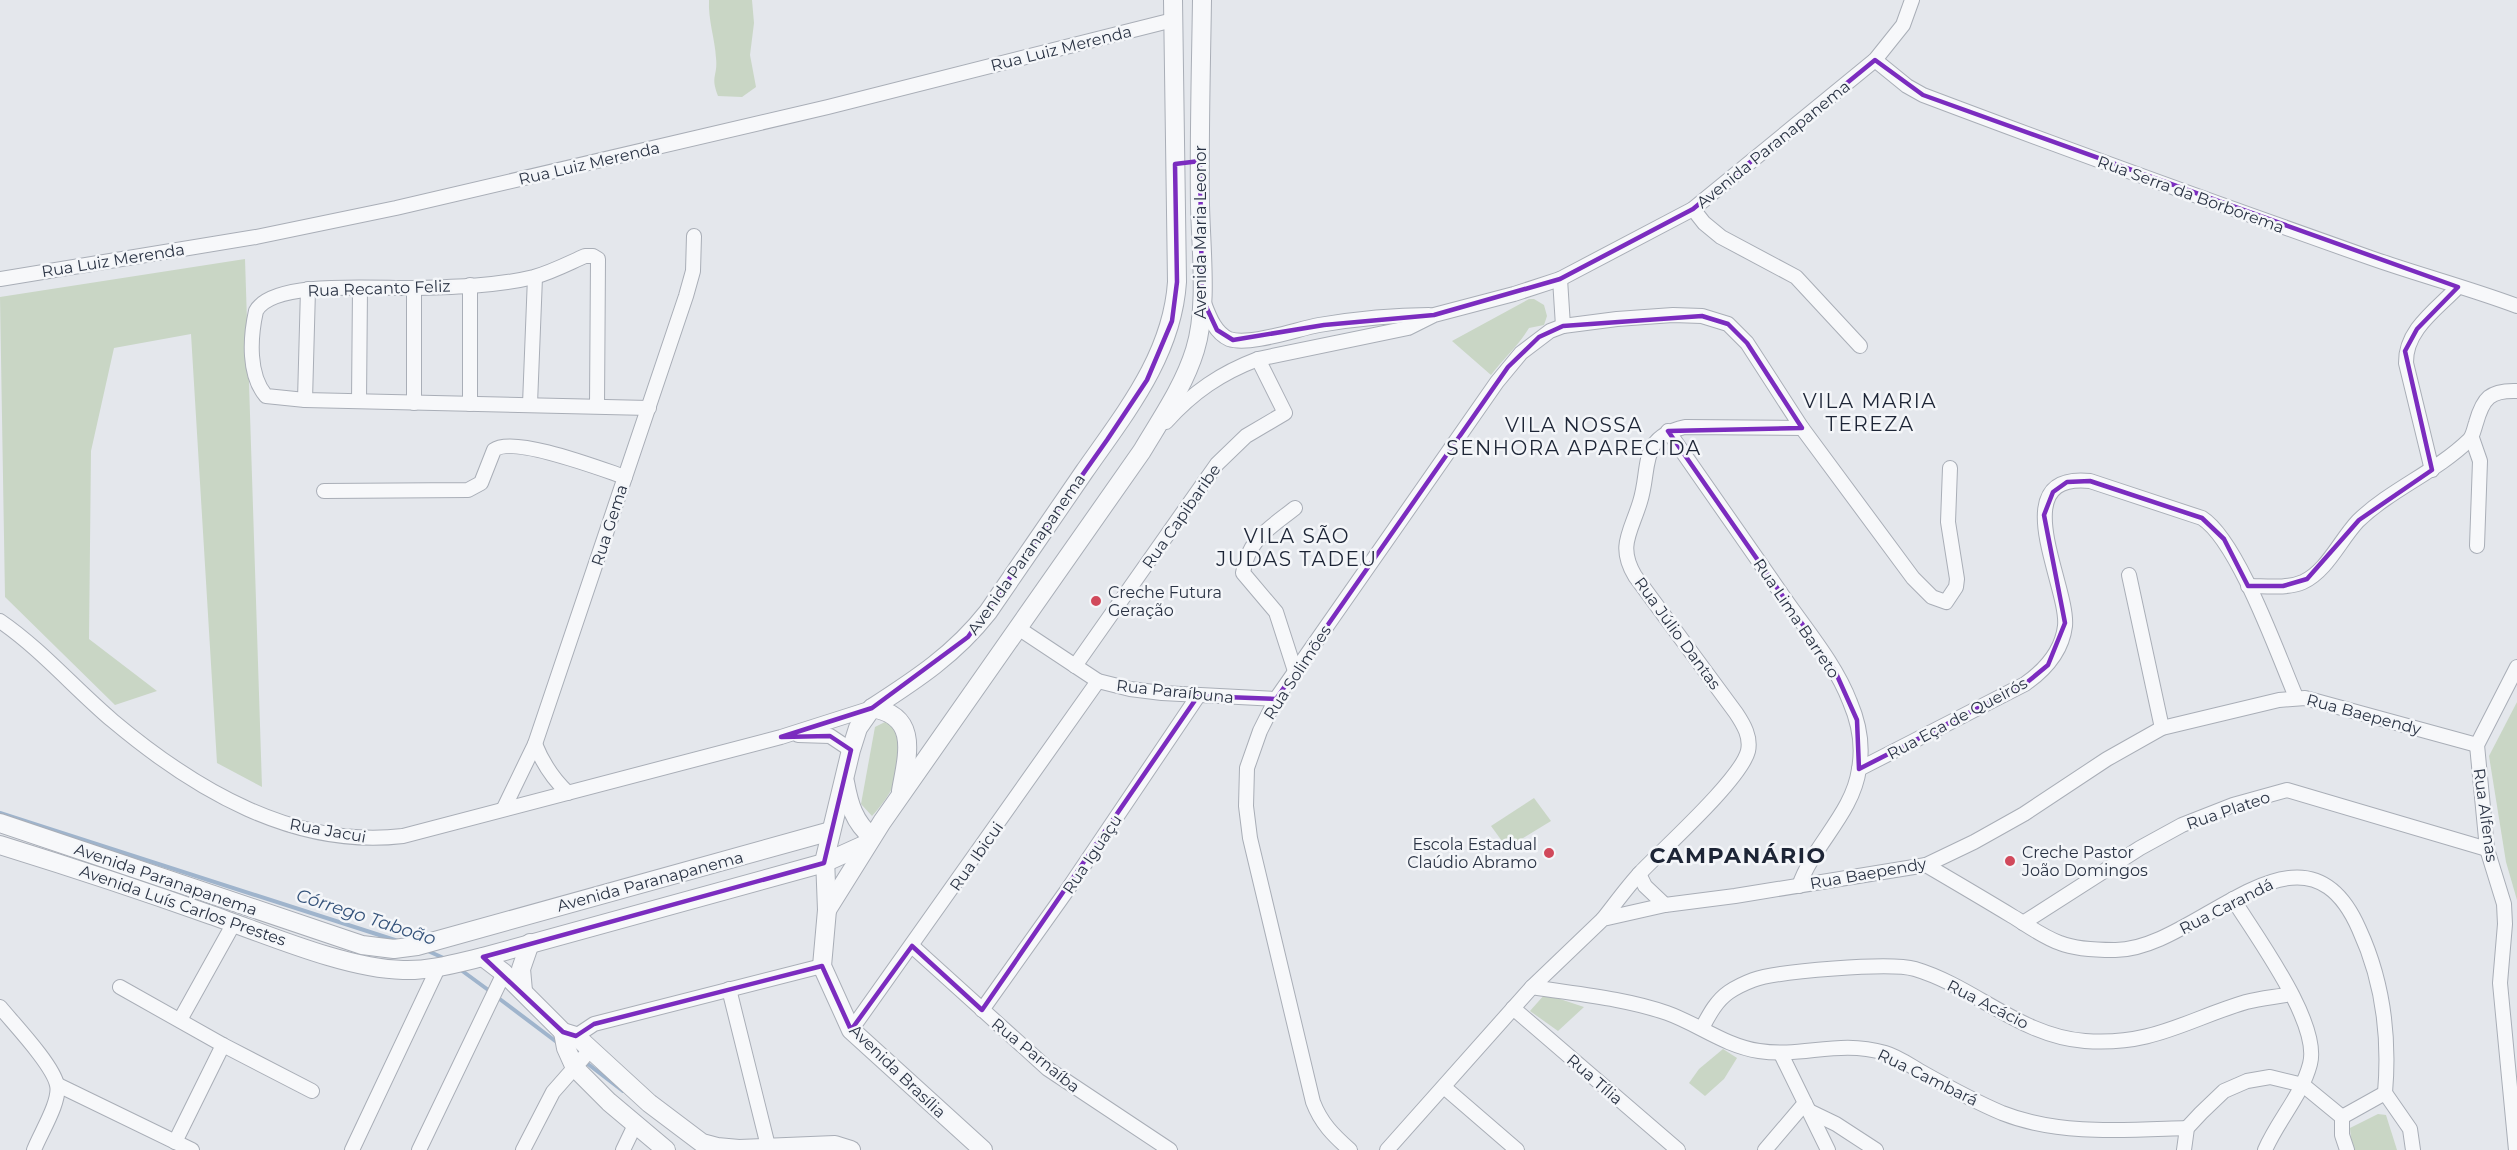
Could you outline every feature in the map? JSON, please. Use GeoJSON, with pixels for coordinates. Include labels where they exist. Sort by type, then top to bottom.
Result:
{"type":"FeatureCollection","features":[{"type":"Feature","properties":{"kind":"street","name":"Avenida Maria Leonor"},"geometry":{"type":"LineString","coordinates":[[1107,440],[1147,380],[1172,321],[1177,282],[1173,0]]}},
{"type":"Feature","properties":{"kind":"street","name":"Avenida Maria Leonor"},"geometry":{"type":"LineString","coordinates":[[1142,451],[1171,403],[1196,349],[1202,298],[1200,161],[1202,0]]}},
{"type":"Feature","properties":{"kind":"street","name":"Avenida Paranapanema"},"geometry":{"type":"LineString","coordinates":[[438,968],[825,863],[870,840],[1142,451],[1198,389],[1221,375],[1258,359],[1408,328],[1434,315],[1560,279],[1693,208],[1875,60],[1903,25],[1912,0]]}},
{"type":"Feature","properties":{"kind":"street","name":"Rua Luiz Merenda"},"geometry":{"type":"LineString","coordinates":[[0,279],[256,237],[396,208],[828,107],[1173,20]]}},
{"type":"Feature","properties":{"kind":"street","name":"Rua Serra da Borborema"},"geometry":{"type":"LineString","coordinates":[[1875,60],[1907,86],[1923,95],[2062,148],[2517,306]]}},
{"type":"Feature","properties":{"kind":"street"},"geometry":{"type":"LineString","coordinates":[[1175,164],[1200,161]]}},
{"type":"Feature","properties":{"kind":"street"},"geometry":{"type":"LineString","coordinates":[[1693,208],[1704,223],[1721,237],[1796,277],[1860,346]]}},
{"type":"Feature","properties":{"kind":"street","name":"Rua Gema"},"geometry":{"type":"LineString","coordinates":[[504,808],[535,744],[649,408],[688,287],[694,264],[694,236]]}},
{"type":"Feature","properties":{"kind":"street","name":"Rua Recanto Feliz"},"geometry":{"type":"LineString","coordinates":[[597,405],[598,259],[593,256],[585,256],[535,277],[470,285],[308,289],[281,294],[260,304],[254,321],[253,366],[260,389],[266,396],[305,400],[649,408]]}},
{"type":"Feature","properties":{"kind":"street"},"geometry":{"type":"LineString","coordinates":[[531,404],[535,277]]}},
{"type":"Feature","properties":{"kind":"street"},"geometry":{"type":"LineString","coordinates":[[1560,279],[1563,326],[1673,315],[1719,320],[1737,332],[1747,343],[1802,428],[1913,578],[1932,597],[1946,602],[1956,587],[1957,579],[1948,522],[1950,468]]}},
{"type":"Feature","properties":{"kind":"street"},"geometry":{"type":"LineString","coordinates":[[470,285],[470,404]]}},
{"type":"Feature","properties":{"kind":"street"},"geometry":{"type":"LineString","coordinates":[[2432,470],[2406,363],[2406,351],[2417,329],[2458,287]]}},
{"type":"Feature","properties":{"kind":"street"},"geometry":{"type":"LineString","coordinates":[[359,401],[360,288]]}},
{"type":"Feature","properties":{"kind":"street"},"geometry":{"type":"LineString","coordinates":[[414,288],[414,403]]}},
{"type":"Feature","properties":{"kind":"street"},"geometry":{"type":"LineString","coordinates":[[305,400],[308,289]]}},
{"type":"Feature","properties":{"kind":"street","name":"Avenida Paranapanema"},"geometry":{"type":"LineString","coordinates":[[1202,298],[1217,330],[1233,340],[1259,338],[1307,327],[1347,322],[1404,315],[1434,315]]}},
{"type":"Feature","properties":{"kind":"street","name":"Rua Solimões"},"geometry":{"type":"LineString","coordinates":[[1350,1150],[1328,1131],[1319,1118],[1313,1102],[1250,838],[1246,806],[1247,768],[1260,731],[1276,699],[1508,367],[1539,337],[1563,326]]}},
{"type":"Feature","properties":{"kind":"street","name":"Rua Capibaribe"},"geometry":{"type":"LineString","coordinates":[[1075,666],[1217,464],[1246,436],[1285,413],[1258,359]]}},
{"type":"Feature","properties":{"kind":"street"},"geometry":{"type":"LineString","coordinates":[[2476,546],[2480,461],[2472,438],[2485,400],[2497,392],[2517,391]]}},
{"type":"Feature","properties":{"kind":"street"},"geometry":{"type":"LineString","coordinates":[[1668,431],[1707,426],[1802,428]]}},
{"type":"Feature","properties":{"kind":"street","name":"Rua Lima Barreto"},"geometry":{"type":"LineString","coordinates":[[1668,431],[1835,671],[1857,720],[1860,739],[1859,770],[1847,801],[1812,857],[1799,886]]}},
{"type":"Feature","properties":{"kind":"street","name":"Rua Júlio Dantas"},"geometry":{"type":"LineString","coordinates":[[1603,919],[1639,874],[1714,799],[1746,757],[1749,741],[1746,728],[1736,713],[1635,576],[1625,557],[1624,548],[1641,500],[1646,463],[1658,440],[1668,431]]}},
{"type":"Feature","properties":{"kind":"street"},"geometry":{"type":"LineString","coordinates":[[2248,586],[2300,584],[2318,571],[2359,520],[2377,505],[2432,470],[2472,438]]}},
{"type":"Feature","properties":{"kind":"street","name":"Avenida Paranapanema"},"geometry":{"type":"LineString","coordinates":[[0,823],[362,945],[394,949],[417,946],[831,831],[850,750],[861,723],[872,708],[942,660],[968,637],[1107,440]]}},
{"type":"Feature","properties":{"kind":"street"},"geometry":{"type":"LineString","coordinates":[[324,491],[468,490],[481,483],[494,450],[502,447],[545,452],[625,477]]}},
{"type":"Feature","properties":{"kind":"street","name":"Rua Eça de Queirós"},"geometry":{"type":"LineString","coordinates":[[1859,770],[2025,684],[2048,665],[2063,637],[2065,623],[2063,604],[2043,515],[2053,492],[2067,482],[2078,480],[2090,481],[2202,518],[2216,529],[2224,539],[2248,586],[2296,698]]}},
{"type":"Feature","properties":{"kind":"street"},"geometry":{"type":"LineString","coordinates":[[1295,508],[1256,539],[1245,556],[1243,573],[1276,612],[1295,671]]}},
{"type":"Feature","properties":{"kind":"street"},"geometry":{"type":"LineString","coordinates":[[2128,575],[2162,728]]}},
{"type":"Feature","properties":{"kind":"street","name":"Rua Jacui"},"geometry":{"type":"LineString","coordinates":[[0,621],[113,721],[165,761],[210,791],[248,811],[283,823],[361,839],[403,836],[781,737],[872,708]]}},
{"type":"Feature","properties":{"kind":"street","name":"Rua Paraíbuna"},"geometry":{"type":"LineString","coordinates":[[1018,628],[1098,681],[1130,689],[1198,696],[1276,699]]}},
{"type":"Feature","properties":{"kind":"street","name":"Rua Alfenas"},"geometry":{"type":"LineString","coordinates":[[2516,1150],[2500,983],[2505,924],[2504,904],[2487,849],[2477,745],[2517,667]]}},
{"type":"Feature","properties":{"kind":"street","name":"Rua Ibicui"},"geometry":{"type":"LineString","coordinates":[[851,1030],[1098,681]]}},
{"type":"Feature","properties":{"kind":"street","name":"Rua Iguaçu"},"geometry":{"type":"LineString","coordinates":[[982,1010],[1068,889],[1198,696]]}},
{"type":"Feature","properties":{"kind":"street","name":"Rua Baependy"},"geometry":{"type":"LineString","coordinates":[[1603,919],[1665,904],[1799,886],[1926,865],[2024,814],[2107,759],[2162,728],[2296,698],[2385,719],[2477,745]]}},
{"type":"Feature","properties":{"kind":"street"},"geometry":{"type":"LineString","coordinates":[[872,708],[883,710],[894,716],[906,732],[908,749],[901,796]]}},
{"type":"Feature","properties":{"kind":"street","name":"Rua Jacui"},"geometry":{"type":"LineString","coordinates":[[781,737],[808,734],[830,736],[850,750]]}},
{"type":"Feature","properties":{"kind":"street"},"geometry":{"type":"LineString","coordinates":[[535,744],[546,768],[568,793]]}},
{"type":"Feature","properties":{"kind":"street"},"geometry":{"type":"LineString","coordinates":[[844,780],[849,802],[858,823],[870,840]]}},
{"type":"Feature","properties":{"kind":"street","name":"Rua Plateo"},"geometry":{"type":"LineString","coordinates":[[2023,922],[2140,848],[2182,825],[2233,805],[2287,790],[2487,849]]}},
{"type":"Feature","properties":{"kind":"street","name":"Avenida Brasília"},"geometry":{"type":"LineString","coordinates":[[831,831],[825,863],[827,910],[822,966],[851,1030],[983,1150]]}},
{"type":"Feature","properties":{"kind":"street","name":"Avenida Brasília"},"geometry":{"type":"LineString","coordinates":[[827,910],[870,840]]}},
{"type":"Feature","properties":{"kind":"street","name":"Avenida Luís Carlos Prestes"},"geometry":{"type":"LineString","coordinates":[[0,845],[147,892],[331,956],[368,965],[404,970],[438,968]]}},
{"type":"Feature","properties":{"kind":"street","name":"Rua Carandá"},"geometry":{"type":"LineString","coordinates":[[1926,865],[2060,944],[2083,948],[2124,950],[2141,948],[2160,940],[2233,899],[2276,879],[2303,877],[2322,883],[2336,894],[2352,913],[2367,947],[2380,986],[2388,1040],[2385,1093]]}},
{"type":"Feature","properties":{"kind":"street"},"geometry":{"type":"LineString","coordinates":[[1639,874],[1645,886],[1665,904]]}},
{"type":"Feature","properties":{"kind":"street"},"geometry":{"type":"LineString","coordinates":[[2233,899],[2302,1012],[2309,1036],[2311,1062],[2303,1085],[2275,1128],[2265,1150]]}},
{"type":"Feature","properties":{"kind":"street"},"geometry":{"type":"LineString","coordinates":[[1387,1150],[1532,987],[1603,919]]}},
{"type":"Feature","properties":{"kind":"street"},"geometry":{"type":"LineString","coordinates":[[180,1020],[234,923]]}},
{"type":"Feature","properties":{"kind":"street"},"geometry":{"type":"LineString","coordinates":[[523,991],[521,969],[530,943]]}},
{"type":"Feature","properties":{"kind":"street","name":"Rua Parnaíba"},"geometry":{"type":"LineString","coordinates":[[912,946],[1048,1069],[1170,1150]]}},
{"type":"Feature","properties":{"kind":"street"},"geometry":{"type":"LineString","coordinates":[[483,957],[523,991],[568,1039],[590,1050],[649,1103],[702,1143],[717,1148],[835,1145],[851,1150]]}},
{"type":"Feature","properties":{"kind":"street"},"geometry":{"type":"LineString","coordinates":[[568,1039],[594,1024],[822,966]]}},
{"type":"Feature","properties":{"kind":"street","name":"Rua Acácio"},"geometry":{"type":"LineString","coordinates":[[1702,1029],[1713,1008],[1728,993],[1754,980],[1861,967],[1913,969],[1958,987],[2018,1022],[2047,1033],[2083,1041],[2120,1042],[2156,1035],[2247,1002],[2291,994]]}},
{"type":"Feature","properties":{"kind":"street"},"geometry":{"type":"LineString","coordinates":[[352,1150],[438,968]]}},
{"type":"Feature","properties":{"kind":"street"},"geometry":{"type":"LineString","coordinates":[[419,1150],[504,973]]}},
{"type":"Feature","properties":{"kind":"street"},"geometry":{"type":"LineString","coordinates":[[120,987],[223,1045],[312,1091]]}},
{"type":"Feature","properties":{"kind":"street","name":"Rua Cambará"},"geometry":{"type":"LineString","coordinates":[[1532,987],[1666,1012],[1737,1047],[1781,1054],[1858,1046],[1888,1053],[2002,1113],[2030,1122],[2076,1129],[2187,1128]]}},
{"type":"Feature","properties":{"kind":"street"},"geometry":{"type":"LineString","coordinates":[[729,989],[768,1146]]}},
{"type":"Feature","properties":{"kind":"street"},"geometry":{"type":"LineString","coordinates":[[0,1006],[46,1064],[58,1085],[192,1150]]}},
{"type":"Feature","properties":{"kind":"street","name":"Rua Tília"},"geometry":{"type":"LineString","coordinates":[[1513,1008],[1678,1150]]}},
{"type":"Feature","properties":{"kind":"street"},"geometry":{"type":"LineString","coordinates":[[568,1039],[575,1068],[635,1125],[666,1150]]}},
{"type":"Feature","properties":{"kind":"street"},"geometry":{"type":"LineString","coordinates":[[175,1142],[223,1045]]}},
{"type":"Feature","properties":{"kind":"street"},"geometry":{"type":"LineString","coordinates":[[523,1150],[553,1092],[590,1050]]}},
{"type":"Feature","properties":{"kind":"street"},"geometry":{"type":"LineString","coordinates":[[1781,1054],[1828,1150]]}},
{"type":"Feature","properties":{"kind":"street"},"geometry":{"type":"LineString","coordinates":[[2184,1150],[2187,1128],[2224,1090],[2247,1081],[2270,1077],[2303,1085],[2342,1117]]}},
{"type":"Feature","properties":{"kind":"street"},"geometry":{"type":"LineString","coordinates":[[34,1150],[54,1106],[58,1085]]}},
{"type":"Feature","properties":{"kind":"street"},"geometry":{"type":"LineString","coordinates":[[1444,1087],[1516,1150]]}},
{"type":"Feature","properties":{"kind":"street"},"geometry":{"type":"LineString","coordinates":[[2342,1117],[2385,1093],[2410,1129],[2413,1150]]}},
{"type":"Feature","properties":{"kind":"street"},"geometry":{"type":"LineString","coordinates":[[1765,1150],[1807,1107]]}},
{"type":"Feature","properties":{"kind":"street"},"geometry":{"type":"LineString","coordinates":[[1807,1107],[1876,1150]]}},
{"type":"Feature","properties":{"kind":"street"},"geometry":{"type":"LineString","coordinates":[[2342,1117],[2342,1135],[2347,1150]]}},
{"type":"Feature","properties":{"kind":"street"},"geometry":{"type":"LineString","coordinates":[[623,1150],[635,1125]]}},
{"type":"Feature","properties":{"kind":"highlighted area"},"geometry":{"type":"Polygon","coordinates":[[[1875,60],[1923,95],[2458,287],[2417,329],[2405,351],[2432,470],[2359,520],[2307,579],[2283,586],[2248,586],[2224,539],[2202,518],[2090,481],[2067,482],[2053,492],[2044,515],[2065,623],[2048,665],[2025,684],[1859,769],[1857,720],[1835,671],[1668,431],[1802,428],[1747,343],[1728,324],[1702,316],[1563,326],[1539,337],[1508,367],[1276,699],[1198,696],[982,1010],[912,946],[851,1030],[822,966],[594,1024],[576,1036],[563,1032],[483,957],[824,863],[851,750],[830,736],[781,737],[872,708],[968,637],[1107,440],[1147,380],[1172,321],[1177,282],[1175,164],[1200,161],[1202,298],[1217,330],[1233,340],[1324,325],[1434,315],[1560,279],[1693,209],[1875,60]]]}},
{"type":"Feature","properties":{"kind":"green space"},"geometry":{"type":"Polygon","coordinates":[[[709,0],[752,0],[754,23],[750,55],[756,87],[742,97],[718,96],[714,80],[716,58],[709,0]]]}},
{"type":"Feature","properties":{"kind":"green space"},"geometry":{"type":"Polygon","coordinates":[[[245,259],[262,787],[217,763],[191,334],[114,348],[91,451],[89,639],[157,691],[115,705],[5,597],[0,297],[245,259]]]}},
{"type":"Feature","properties":{"kind":"green space"},"geometry":{"type":"Polygon","coordinates":[[[1529,299],[1534,299],[1544,305],[1547,316],[1544,325],[1529,328],[1491,375],[1452,341],[1529,299]]]}},
{"type":"Feature","properties":{"kind":"green space"},"geometry":{"type":"Polygon","coordinates":[[[2517,702],[2517,900],[2506,862],[2489,756],[2517,702]]]}},
{"type":"Feature","properties":{"kind":"green space"},"geometry":{"type":"Polygon","coordinates":[[[889,720],[898,731],[903,756],[889,794],[872,816],[861,804],[875,727],[889,720]]]}},
{"type":"Feature","properties":{"kind":"green space"},"geometry":{"type":"Polygon","coordinates":[[[1534,798],[1551,821],[1507,848],[1491,826],[1534,798]]]}},
{"type":"Feature","properties":{"kind":"green space"},"geometry":{"type":"Polygon","coordinates":[[[1545,994],[1584,1007],[1558,1031],[1530,1011],[1545,994]]]}},
{"type":"Feature","properties":{"kind":"green space"},"geometry":{"type":"Polygon","coordinates":[[[1723,1049],[1737,1058],[1724,1079],[1705,1096],[1689,1083],[1699,1069],[1723,1049]]]}},
{"type":"Feature","properties":{"kind":"green space"},"geometry":{"type":"Polygon","coordinates":[[[2378,1114],[2386,1115],[2397,1150],[2352,1150],[2350,1128],[2378,1114]]]}},
{"type":"Feature","properties":{"kind":"waterway","name":"Córrego Taboão"},"geometry":{"type":"LineString","coordinates":[[0,813],[398,941]]}},
{"type":"Feature","properties":{"kind":"waterway","name":"Córrego Taboão"},"geometry":{"type":"LineString","coordinates":[[428,951],[448,960]]}},
{"type":"Feature","properties":{"kind":"waterway","name":"Córrego Taboão"},"geometry":{"type":"LineString","coordinates":[[461,970],[491,992]]}},
{"type":"Feature","properties":{"kind":"waterway","name":"Córrego Taboão"},"geometry":{"type":"LineString","coordinates":[[497,997],[558,1043]]}},
{"type":"Feature","properties":{"kind":"waterway","name":"Córrego Taboão"},"geometry":{"type":"LineString","coordinates":[[584,1061],[623,1091]]}},
{"type":"Feature","properties":{"kind":"place","name":"Creche Futura Geração"},"geometry":{"type":"Point","coordinates":[1096,601]}},
{"type":"Feature","properties":{"kind":"place","name":"Escola Estadual Claúdio Abramo"},"geometry":{"type":"Point","coordinates":[1549,853]}},
{"type":"Feature","properties":{"kind":"place","name":"Creche Pastor João Domingos"},"geometry":{"type":"Point","coordinates":[2010,861]}},
{"type":"Feature","properties":{"kind":"district","name":"VILA MARIA TEREZA"},"geometry":{"type":"Point","coordinates":[1870,412]}},
{"type":"Feature","properties":{"kind":"district","name":"VILA NOSSA SENHORA APARECIDA"},"geometry":{"type":"Point","coordinates":[1574,436]}},
{"type":"Feature","properties":{"kind":"district","name":"VILA SÃO JUDAS TADEU"},"geometry":{"type":"Point","coordinates":[1297,548]}},
{"type":"Feature","properties":{"kind":"district","name":"CAMPANÁRIO"},"geometry":{"type":"Point","coordinates":[1738,855]}}]}
